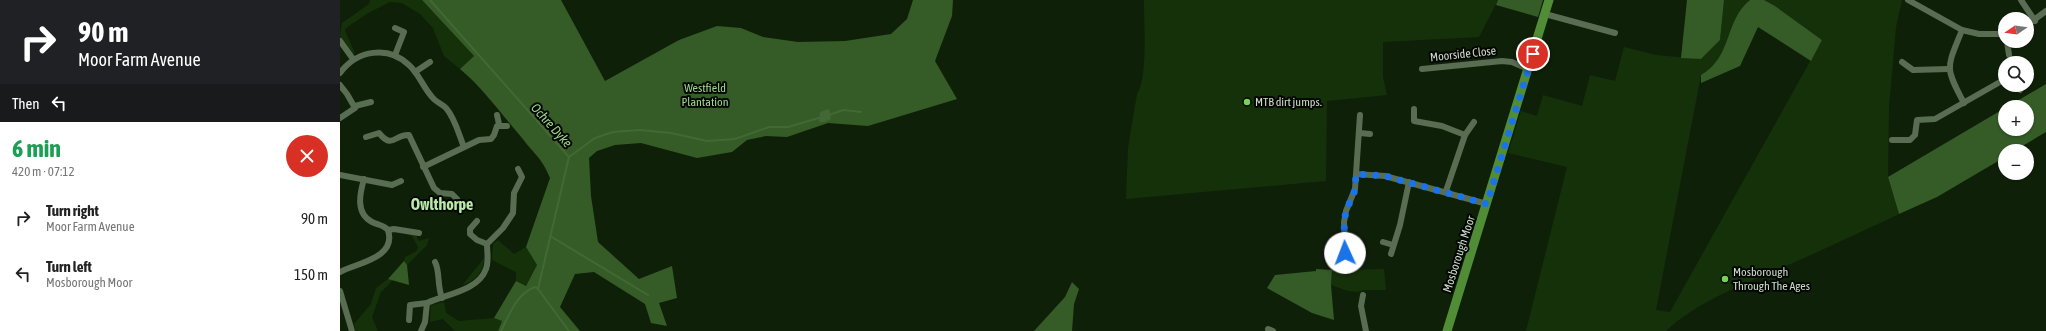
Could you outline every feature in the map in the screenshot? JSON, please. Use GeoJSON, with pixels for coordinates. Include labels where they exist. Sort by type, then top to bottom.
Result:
{"type":"FeatureCollection","features":[{"type":"Feature","properties":{"kind":"main road","name":"Mosborough Moor"},"geometry":{"type":"LineString","coordinates":[[1447,331],[1549,0]]}},
{"type":"Feature","properties":{"kind":"street"},"geometry":{"type":"LineString","coordinates":[[2021,0],[2035,21],[2046,11]]}},
{"type":"Feature","properties":{"kind":"street"},"geometry":{"type":"LineString","coordinates":[[1911,1],[1962,30],[1979,34],[1998,34]]}},
{"type":"Feature","properties":{"kind":"street"},"geometry":{"type":"LineString","coordinates":[[1545,14],[1615,33]]}},
{"type":"Feature","properties":{"kind":"street"},"geometry":{"type":"LineString","coordinates":[[395,28],[404,32],[395,55]]}},
{"type":"Feature","properties":{"kind":"street"},"geometry":{"type":"LineString","coordinates":[[1962,30],[1948,69],[1964,103]]}},
{"type":"Feature","properties":{"kind":"street"},"geometry":{"type":"LineString","coordinates":[[340,41],[353,59]]}},
{"type":"Feature","properties":{"kind":"street"},"geometry":{"type":"LineString","coordinates":[[2009,48],[2010,54]]}},
{"type":"Feature","properties":{"kind":"street"},"geometry":{"type":"LineString","coordinates":[[340,73],[353,59],[370,53],[386,52],[395,55],[409,65],[432,97],[450,113],[464,147]]}},
{"type":"Feature","properties":{"kind":"street","name":"Moorside Close"},"geometry":{"type":"LineString","coordinates":[[1422,69],[1502,61],[1512,62],[1528,69]]}},
{"type":"Feature","properties":{"kind":"street"},"geometry":{"type":"LineString","coordinates":[[415,72],[430,62]]}},
{"type":"Feature","properties":{"kind":"street"},"geometry":{"type":"LineString","coordinates":[[1902,62],[1913,70],[1948,69]]}},
{"type":"Feature","properties":{"kind":"street"},"geometry":{"type":"LineString","coordinates":[[1892,140],[1910,140],[1915,135],[1917,120],[1935,119],[1998,83]]}},
{"type":"Feature","properties":{"kind":"street"},"geometry":{"type":"LineString","coordinates":[[340,85],[355,106]]}},
{"type":"Feature","properties":{"kind":"street"},"geometry":{"type":"LineString","coordinates":[[340,118],[353,110],[355,106],[372,102]]}},
{"type":"Feature","properties":{"kind":"street"},"geometry":{"type":"LineString","coordinates":[[1414,109],[1414,121],[1442,126],[1465,135]]}},
{"type":"Feature","properties":{"kind":"street"},"geometry":{"type":"LineString","coordinates":[[423,166],[479,140],[491,140],[499,124],[497,115]]}},
{"type":"Feature","properties":{"kind":"street"},"geometry":{"type":"LineString","coordinates":[[1346,264],[1344,222],[1346,211],[1355,190],[1360,115]]}},
{"type":"Feature","properties":{"kind":"street"},"geometry":{"type":"LineString","coordinates":[[1446,191],[1465,135],[1474,122]]}},
{"type":"Feature","properties":{"kind":"street"},"geometry":{"type":"LineString","coordinates":[[499,124],[507,126]]}},
{"type":"Feature","properties":{"kind":"street"},"geometry":{"type":"LineString","coordinates":[[366,137],[379,133],[385,140],[389,141],[409,136],[436,191],[452,194],[456,199]]}},
{"type":"Feature","properties":{"kind":"street"},"geometry":{"type":"LineString","coordinates":[[1360,133],[1370,134]]}},
{"type":"Feature","properties":{"kind":"street"},"geometry":{"type":"LineString","coordinates":[[409,320],[410,305],[427,303],[442,298],[471,286],[482,276],[487,262],[487,244],[503,228],[513,213],[514,193],[522,177],[518,169]]}},
{"type":"Feature","properties":{"kind":"street"},"geometry":{"type":"LineString","coordinates":[[1356,174],[1385,176],[1446,191],[1487,204]]}},
{"type":"Feature","properties":{"kind":"street"},"geometry":{"type":"LineString","coordinates":[[340,175],[392,185],[401,181]]}},
{"type":"Feature","properties":{"kind":"street"},"geometry":{"type":"LineString","coordinates":[[364,179],[360,200],[361,209],[367,218],[388,230],[394,229],[419,233]]}},
{"type":"Feature","properties":{"kind":"street"},"geometry":{"type":"LineString","coordinates":[[1392,254],[1409,182]]}},
{"type":"Feature","properties":{"kind":"street"},"geometry":{"type":"LineString","coordinates":[[477,220],[470,229],[470,234],[476,240],[487,244]]}},
{"type":"Feature","properties":{"kind":"street"},"geometry":{"type":"LineString","coordinates":[[340,272],[379,256],[387,247],[389,240],[388,230]]}},
{"type":"Feature","properties":{"kind":"street"},"geometry":{"type":"LineString","coordinates":[[1383,242],[1393,245]]}},
{"type":"Feature","properties":{"kind":"street"},"geometry":{"type":"LineString","coordinates":[[435,262],[437,266],[437,284],[442,298]]}},
{"type":"Feature","properties":{"kind":"street"},"geometry":{"type":"LineString","coordinates":[[340,291],[352,331]]}},
{"type":"Feature","properties":{"kind":"street"},"geometry":{"type":"LineString","coordinates":[[1363,295],[1361,306],[1366,331]]}},
{"type":"Feature","properties":{"kind":"street"},"geometry":{"type":"LineString","coordinates":[[421,331],[427,303]]}},
{"type":"Feature","properties":{"kind":"shaded area"},"geometry":{"type":"Polygon","coordinates":[[[370,0],[422,0],[474,56],[460,69],[444,56],[433,28],[420,14],[402,3],[390,2],[368,13],[346,28],[345,31],[355,53],[352,54],[340,36],[342,23],[369,4],[370,0]]]}},
{"type":"Feature","properties":{"kind":"shaded area"},"geometry":{"type":"Polygon","coordinates":[[[1144,0],[1498,0],[1479,37],[1383,42],[1383,77],[1387,95],[1327,101],[1326,181],[1126,199],[1128,148],[1137,94],[1143,76],[1145,35],[1144,0]]]}},
{"type":"Feature","properties":{"kind":"shaded area"},"geometry":{"type":"Polygon","coordinates":[[[1724,0],[1750,0],[1742,8],[1736,18],[1719,57],[1712,67],[1701,75],[1656,310],[1670,312],[1822,40],[1775,6],[1761,0],[1902,0],[1896,27],[1889,106],[1888,177],[1899,214],[1822,250],[1728,291],[1694,309],[1666,331],[1526,331],[1567,167],[1508,153],[1521,111],[1537,116],[1543,95],[1582,106],[1590,75],[1615,81],[1624,47],[1656,55],[1701,59],[1720,40],[1724,0]]]}},
{"type":"Feature","properties":{"kind":"shaded area"},"geometry":{"type":"Polygon","coordinates":[[[829,109],[831,119],[825,122],[819,122],[820,112],[829,109]]]}},
{"type":"Feature","properties":{"kind":"shaded area"},"geometry":{"type":"Polygon","coordinates":[[[403,233],[415,234],[419,241],[429,238],[427,245],[407,265],[404,261],[405,257],[417,251],[418,247],[412,236],[403,233]]]}},
{"type":"Feature","properties":{"kind":"shaded area"},"geometry":{"type":"Polygon","coordinates":[[[498,240],[514,254],[526,247],[537,265],[526,286],[516,281],[516,272],[492,260],[493,244],[498,240]]]}},
{"type":"Feature","properties":{"kind":"shaded area"},"geometry":{"type":"Polygon","coordinates":[[[485,256],[483,266],[479,274],[463,285],[480,263],[485,256]]]}},
{"type":"Feature","properties":{"kind":"shaded area"},"geometry":{"type":"Polygon","coordinates":[[[1384,269],[1386,290],[1364,290],[1356,292],[1331,285],[1332,270],[1384,269]]]}},
{"type":"Feature","properties":{"kind":"shaded area"},"geometry":{"type":"Polygon","coordinates":[[[388,279],[393,280],[381,292],[372,317],[378,331],[356,331],[354,324],[371,304],[376,288],[388,279]]]}},
{"type":"Feature","properties":{"kind":"shaded area"},"geometry":{"type":"Polygon","coordinates":[[[444,302],[446,313],[459,321],[494,318],[502,321],[498,331],[455,331],[443,319],[430,322],[431,305],[444,302]]]}},
{"type":"Feature","properties":{"kind":"green space","name":"Westfield Plantation"},"geometry":{"type":"Polygon","coordinates":[[[422,0],[561,0],[605,81],[679,40],[717,26],[741,28],[763,37],[798,42],[845,41],[891,34],[907,19],[913,0],[953,0],[952,16],[935,61],[957,99],[868,126],[828,123],[787,137],[766,136],[747,140],[732,152],[697,158],[641,143],[615,145],[597,151],[589,158],[591,196],[598,242],[639,279],[672,266],[677,298],[659,303],[667,326],[651,323],[645,304],[594,272],[575,274],[560,307],[580,331],[498,331],[502,321],[494,318],[516,281],[526,286],[537,265],[526,247],[550,178],[538,156],[485,93],[460,69],[474,56],[422,0]]]}},
{"type":"Feature","properties":{"kind":"green space"},"geometry":{"type":"Polygon","coordinates":[[[1498,0],[1543,0],[1538,17],[1496,5],[1498,0]]]}},
{"type":"Feature","properties":{"kind":"green space"},"geometry":{"type":"Polygon","coordinates":[[[1687,0],[1724,0],[1720,40],[1701,59],[1681,58],[1687,0]]]}},
{"type":"Feature","properties":{"kind":"green space"},"geometry":{"type":"Polygon","coordinates":[[[1750,0],[1764,0],[1775,6],[1822,40],[1811,61],[1758,27],[1740,66],[1701,83],[1701,75],[1711,67],[1718,58],[1724,48],[1736,18],[1742,8],[1750,0]]]}},
{"type":"Feature","properties":{"kind":"green space"},"geometry":{"type":"Polygon","coordinates":[[[2046,84],[2046,132],[2026,144],[1998,144],[1998,161],[1937,197],[1899,214],[1888,177],[1998,112],[1998,136],[2034,136],[2034,100],[2019,100],[2046,84]]]}},
{"type":"Feature","properties":{"kind":"green space"},"geometry":{"type":"Polygon","coordinates":[[[404,261],[407,265],[409,285],[388,279],[404,261]]]}},
{"type":"Feature","properties":{"kind":"green space"},"geometry":{"type":"Polygon","coordinates":[[[1316,269],[1332,270],[1331,285],[1334,320],[1312,313],[1267,288],[1275,275],[1316,271],[1316,269]]]}},
{"type":"Feature","properties":{"kind":"green space"},"geometry":{"type":"Polygon","coordinates":[[[1072,282],[1079,289],[1074,304],[1072,331],[1034,331],[1065,297],[1072,282]]]}},
{"type":"Feature","properties":{"kind":"waterway","name":"Ochre Dyke"},"geometry":{"type":"LineString","coordinates":[[430,0],[569,157],[538,289],[569,331]]}},
{"type":"Feature","properties":{"kind":"waterway"},"geometry":{"type":"LineString","coordinates":[[829,115],[843,110],[861,112]]}},
{"type":"Feature","properties":{"kind":"waterway"},"geometry":{"type":"LineString","coordinates":[[569,157],[595,138],[613,132],[640,130],[671,133],[707,141],[735,139],[769,127],[788,127],[822,117]]}},
{"type":"Feature","properties":{"kind":"waterway"},"geometry":{"type":"LineString","coordinates":[[550,236],[648,295]]}},
{"type":"Feature","properties":{"kind":"waterway"},"geometry":{"type":"LineString","coordinates":[[501,331],[518,299],[529,290],[535,287],[538,289]]}},
{"type":"Feature","properties":{"kind":"place","name":"MTB dirt jumps."},"geometry":{"type":"Point","coordinates":[1247,102]}},
{"type":"Feature","properties":{"kind":"place","name":"Mosborough Through The Ages"},"geometry":{"type":"Point","coordinates":[1725,279]}},
{"type":"Feature","properties":{"kind":"district","name":"Owlthorpe"},"geometry":{"type":"Point","coordinates":[442,204]}},
{"type":"Feature","properties":{"kind":"route"},"geometry":{"type":"LineString","coordinates":[[1345,253],[1344,222],[1346,211],[1355,190],[1356,174],[1385,176],[1396,180],[1446,191],[1487,204],[1533,54]]}}]}
